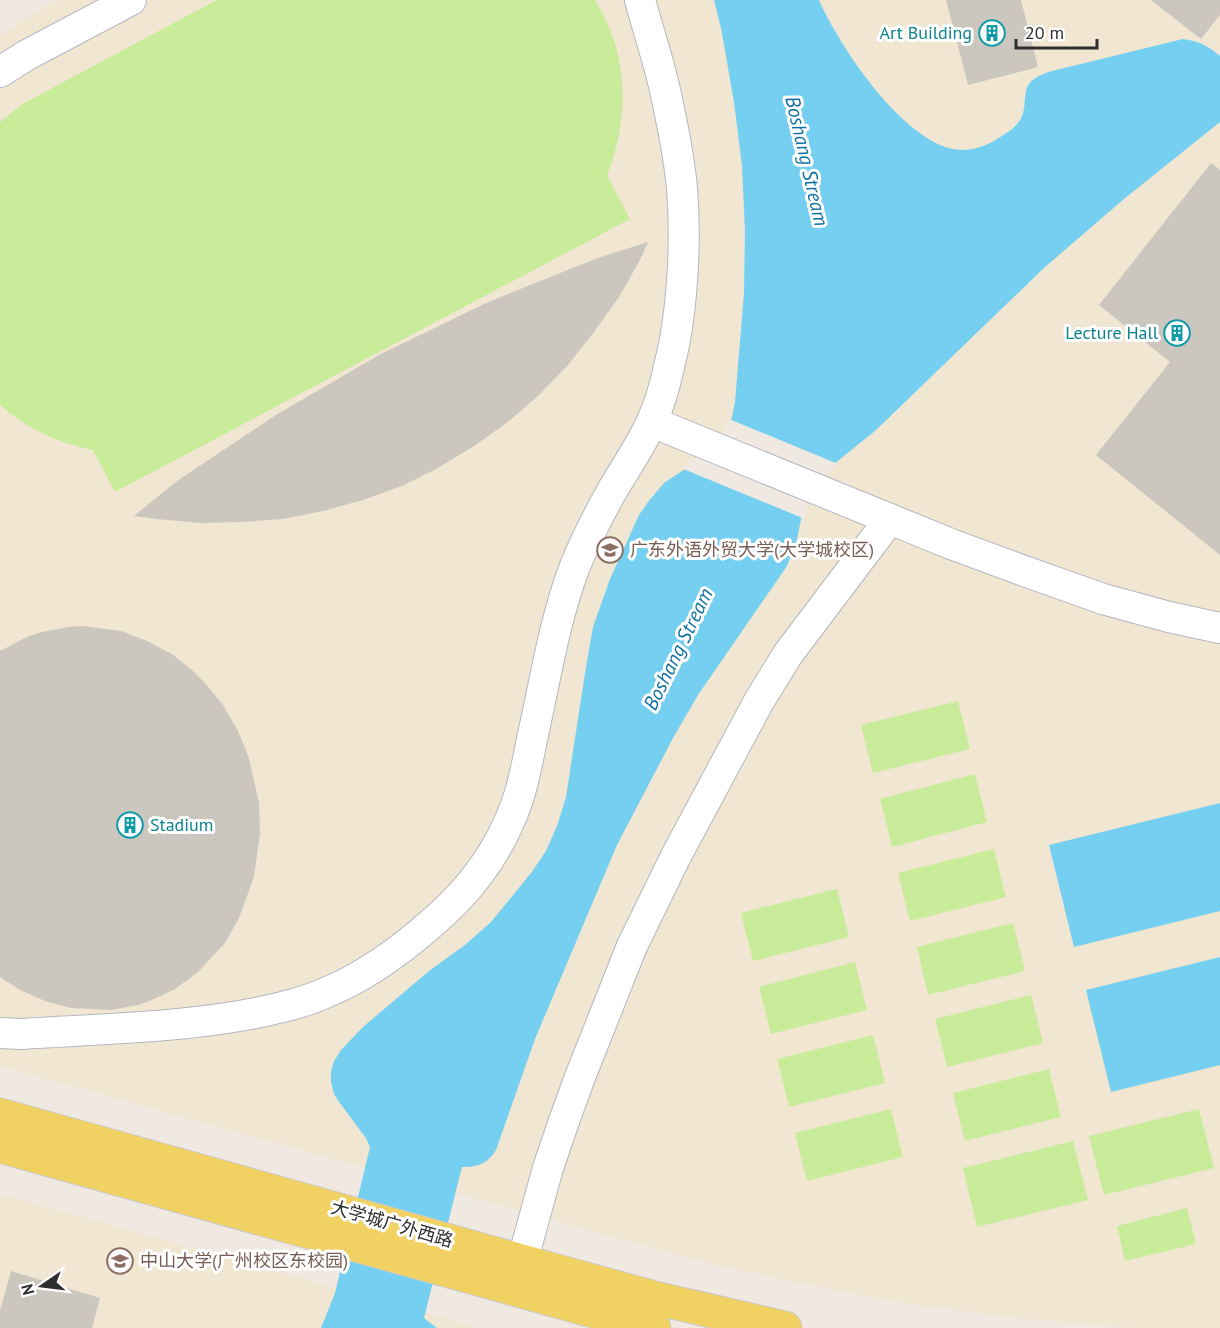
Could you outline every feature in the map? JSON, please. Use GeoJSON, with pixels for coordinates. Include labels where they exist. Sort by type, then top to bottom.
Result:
{"type":"FeatureCollection","features":[{"type":"Feature","properties":{"kind":"main road","name":"大学城广外西路"},"geometry":{"type":"LineString","coordinates":[[0,1115],[518,1275],[654,1328]]}},
{"type":"Feature","properties":{"kind":"main road","name":"大学城广外西路"},"geometry":{"type":"LineString","coordinates":[[0,1146],[518,1275],[656,1298],[785,1328]]}},
{"type":"Feature","properties":{"kind":"lane"},"geometry":{"type":"LineString","coordinates":[[0,72],[27,55],[131,0]]}},
{"type":"Feature","properties":{"kind":"lane"},"geometry":{"type":"LineString","coordinates":[[0,1033],[21,1034],[186,1024],[295,1004],[332,990],[379,966],[444,913],[484,869],[502,839],[517,802],[566,592],[594,522],[652,422],[664,385],[678,322],[682,285],[682,189],[674,132],[664,86],[640,0]]}},
{"type":"Feature","properties":{"kind":"lane"},"geometry":{"type":"LineString","coordinates":[[652,422],[951,544],[1103,599],[1220,628]]}},
{"type":"Feature","properties":{"kind":"lane"},"geometry":{"type":"LineString","coordinates":[[518,1275],[548,1168],[564,1121],[632,945],[681,846],[788,654],[890,519]]}},
{"type":"Feature","properties":{"kind":"shaded area","name":"广东外语外贸大学(大学城校区)"},"geometry":{"type":"Polygon","coordinates":[[[56,0],[1220,0],[1220,1328],[1131,1328],[1007,1317],[916,1305],[809,1285],[712,1264],[627,1241],[0,1066],[0,35],[56,0]]]}},
{"type":"Feature","properties":{"kind":"shaded area","name":"中山大学(广州校区东校园)"},"geometry":{"type":"Polygon","coordinates":[[[0,1194],[480,1328],[0,1328],[0,1194]]]}},
{"type":"Feature","properties":{"kind":"green space"},"geometry":{"type":"Polygon","coordinates":[[[217,0],[595,0],[614,42],[620,64],[622,86],[620,131],[607,175],[630,219],[115,492],[93,450],[44,434],[10,414],[0,405],[0,122],[24,103],[217,0]]]}},
{"type":"Feature","properties":{"kind":"green space"},"geometry":{"type":"Polygon","coordinates":[[[958,701],[970,749],[873,773],[861,725],[958,701]]]}},
{"type":"Feature","properties":{"kind":"green space"},"geometry":{"type":"Polygon","coordinates":[[[975,774],[987,822],[892,847],[880,799],[975,774]]]}},
{"type":"Feature","properties":{"kind":"green space"},"geometry":{"type":"Polygon","coordinates":[[[994,849],[1006,897],[910,921],[898,873],[994,849]]]}},
{"type":"Feature","properties":{"kind":"green space"},"geometry":{"type":"Polygon","coordinates":[[[837,889],[849,937],[753,961],[741,913],[837,889]]]}},
{"type":"Feature","properties":{"kind":"green space"},"geometry":{"type":"Polygon","coordinates":[[[1013,923],[1025,971],[928,995],[917,947],[1013,923]]]}},
{"type":"Feature","properties":{"kind":"green space"},"geometry":{"type":"Polygon","coordinates":[[[855,962],[867,1010],[771,1034],[759,987],[855,962]]]}},
{"type":"Feature","properties":{"kind":"green space"},"geometry":{"type":"Polygon","coordinates":[[[1031,995],[1043,1043],[947,1067],[935,1019],[1031,995]]]}},
{"type":"Feature","properties":{"kind":"green space"},"geometry":{"type":"Polygon","coordinates":[[[873,1035],[885,1083],[789,1107],[777,1059],[873,1035]]]}},
{"type":"Feature","properties":{"kind":"green space"},"geometry":{"type":"Polygon","coordinates":[[[1049,1069],[1061,1117],[965,1141],[953,1093],[1049,1069]]]}},
{"type":"Feature","properties":{"kind":"green space"},"geometry":{"type":"Polygon","coordinates":[[[891,1109],[903,1157],[807,1181],[795,1133],[891,1109]]]}},
{"type":"Feature","properties":{"kind":"green space"},"geometry":{"type":"Polygon","coordinates":[[[1199,1109],[1214,1168],[1104,1195],[1089,1136],[1199,1109]]]}},
{"type":"Feature","properties":{"kind":"green space"},"geometry":{"type":"Polygon","coordinates":[[[1073,1141],[1088,1200],[977,1227],[963,1168],[1073,1141]]]}},
{"type":"Feature","properties":{"kind":"green space"},"geometry":{"type":"Polygon","coordinates":[[[1187,1208],[1196,1244],[1125,1261],[1117,1226],[1187,1208]]]}},
{"type":"Feature","properties":{"kind":"water","name":"Boshang Stream"},"geometry":{"type":"Polygon","coordinates":[[[714,0],[819,0],[842,43],[877,92],[919,133],[941,145],[962,150],[981,147],[1008,132],[1022,117],[1028,86],[1043,74],[1183,39],[1203,44],[1220,56],[1220,122],[1124,199],[1045,267],[876,430],[823,473],[804,505],[797,539],[787,566],[698,695],[617,845],[535,1039],[496,1150],[482,1164],[462,1167],[424,1318],[437,1328],[321,1328],[335,1293],[370,1147],[334,1094],[331,1071],[334,1061],[341,1050],[363,1027],[491,922],[546,851],[566,797],[593,627],[610,579],[639,515],[648,502],[664,483],[709,453],[730,427],[735,402],[744,293],[745,230],[742,166],[734,102],[714,0]]]}},
{"type":"Feature","properties":{"kind":"water"},"geometry":{"type":"Polygon","coordinates":[[[1220,803],[1220,911],[1074,947],[1049,845],[1220,803]]]}},
{"type":"Feature","properties":{"kind":"water"},"geometry":{"type":"Polygon","coordinates":[[[1220,957],[1220,1065],[1111,1092],[1086,990],[1220,957]]]}},
{"type":"Feature","properties":{"kind":"pier"},"geometry":{"type":"Polygon","coordinates":[[[729,419],[838,464],[816,486],[807,506],[805,519],[681,468],[707,451],[723,435],[729,419]]]}},
{"type":"Feature","properties":{"kind":"building","name":"Art Building"},"geometry":{"type":"Polygon","coordinates":[[[946,0],[1021,0],[1038,67],[968,85],[946,0]]]}},
{"type":"Feature","properties":{"kind":"building"},"geometry":{"type":"Polygon","coordinates":[[[1151,0],[1220,0],[1220,15],[1201,39],[1151,0]]]}},
{"type":"Feature","properties":{"kind":"building","name":"Lecture Hall"},"geometry":{"type":"Polygon","coordinates":[[[1211,163],[1220,170],[1220,555],[1096,455],[1170,362],[1099,305],[1211,163]]]}},
{"type":"Feature","properties":{"kind":"building"},"geometry":{"type":"Polygon","coordinates":[[[648,242],[619,297],[568,365],[508,422],[438,468],[402,486],[363,500],[283,519],[200,523],[134,516],[177,481],[276,415],[379,355],[486,303],[595,259],[648,242]]]}},
{"type":"Feature","properties":{"kind":"building","name":"Stadium"},"geometry":{"type":"Polygon","coordinates":[[[82,626],[121,631],[147,641],[172,654],[204,682],[223,705],[238,731],[249,758],[259,803],[260,833],[254,877],[239,918],[225,943],[197,973],[175,989],[138,1005],[111,1010],[71,1008],[45,1001],[20,990],[0,977],[0,651],[42,632],[82,626]]]}},
{"type":"Feature","properties":{"kind":"building"},"geometry":{"type":"Polygon","coordinates":[[[11,1271],[100,1298],[92,1328],[0,1328],[0,1311],[11,1271]]]}},
{"type":"Feature","properties":{"kind":"place","name":"Art Building"},"geometry":{"type":"Point","coordinates":[992,33]}},
{"type":"Feature","properties":{"kind":"place","name":"Lecture Hall"},"geometry":{"type":"Point","coordinates":[1177,333]}},
{"type":"Feature","properties":{"kind":"place","name":"广东外语外贸大学(大学城校区)"},"geometry":{"type":"Point","coordinates":[610,550]}},
{"type":"Feature","properties":{"kind":"place","name":"Stadium"},"geometry":{"type":"Point","coordinates":[130,825]}},
{"type":"Feature","properties":{"kind":"place","name":"中山大学(广州校区东校园)"},"geometry":{"type":"Point","coordinates":[120,1261]}}]}
